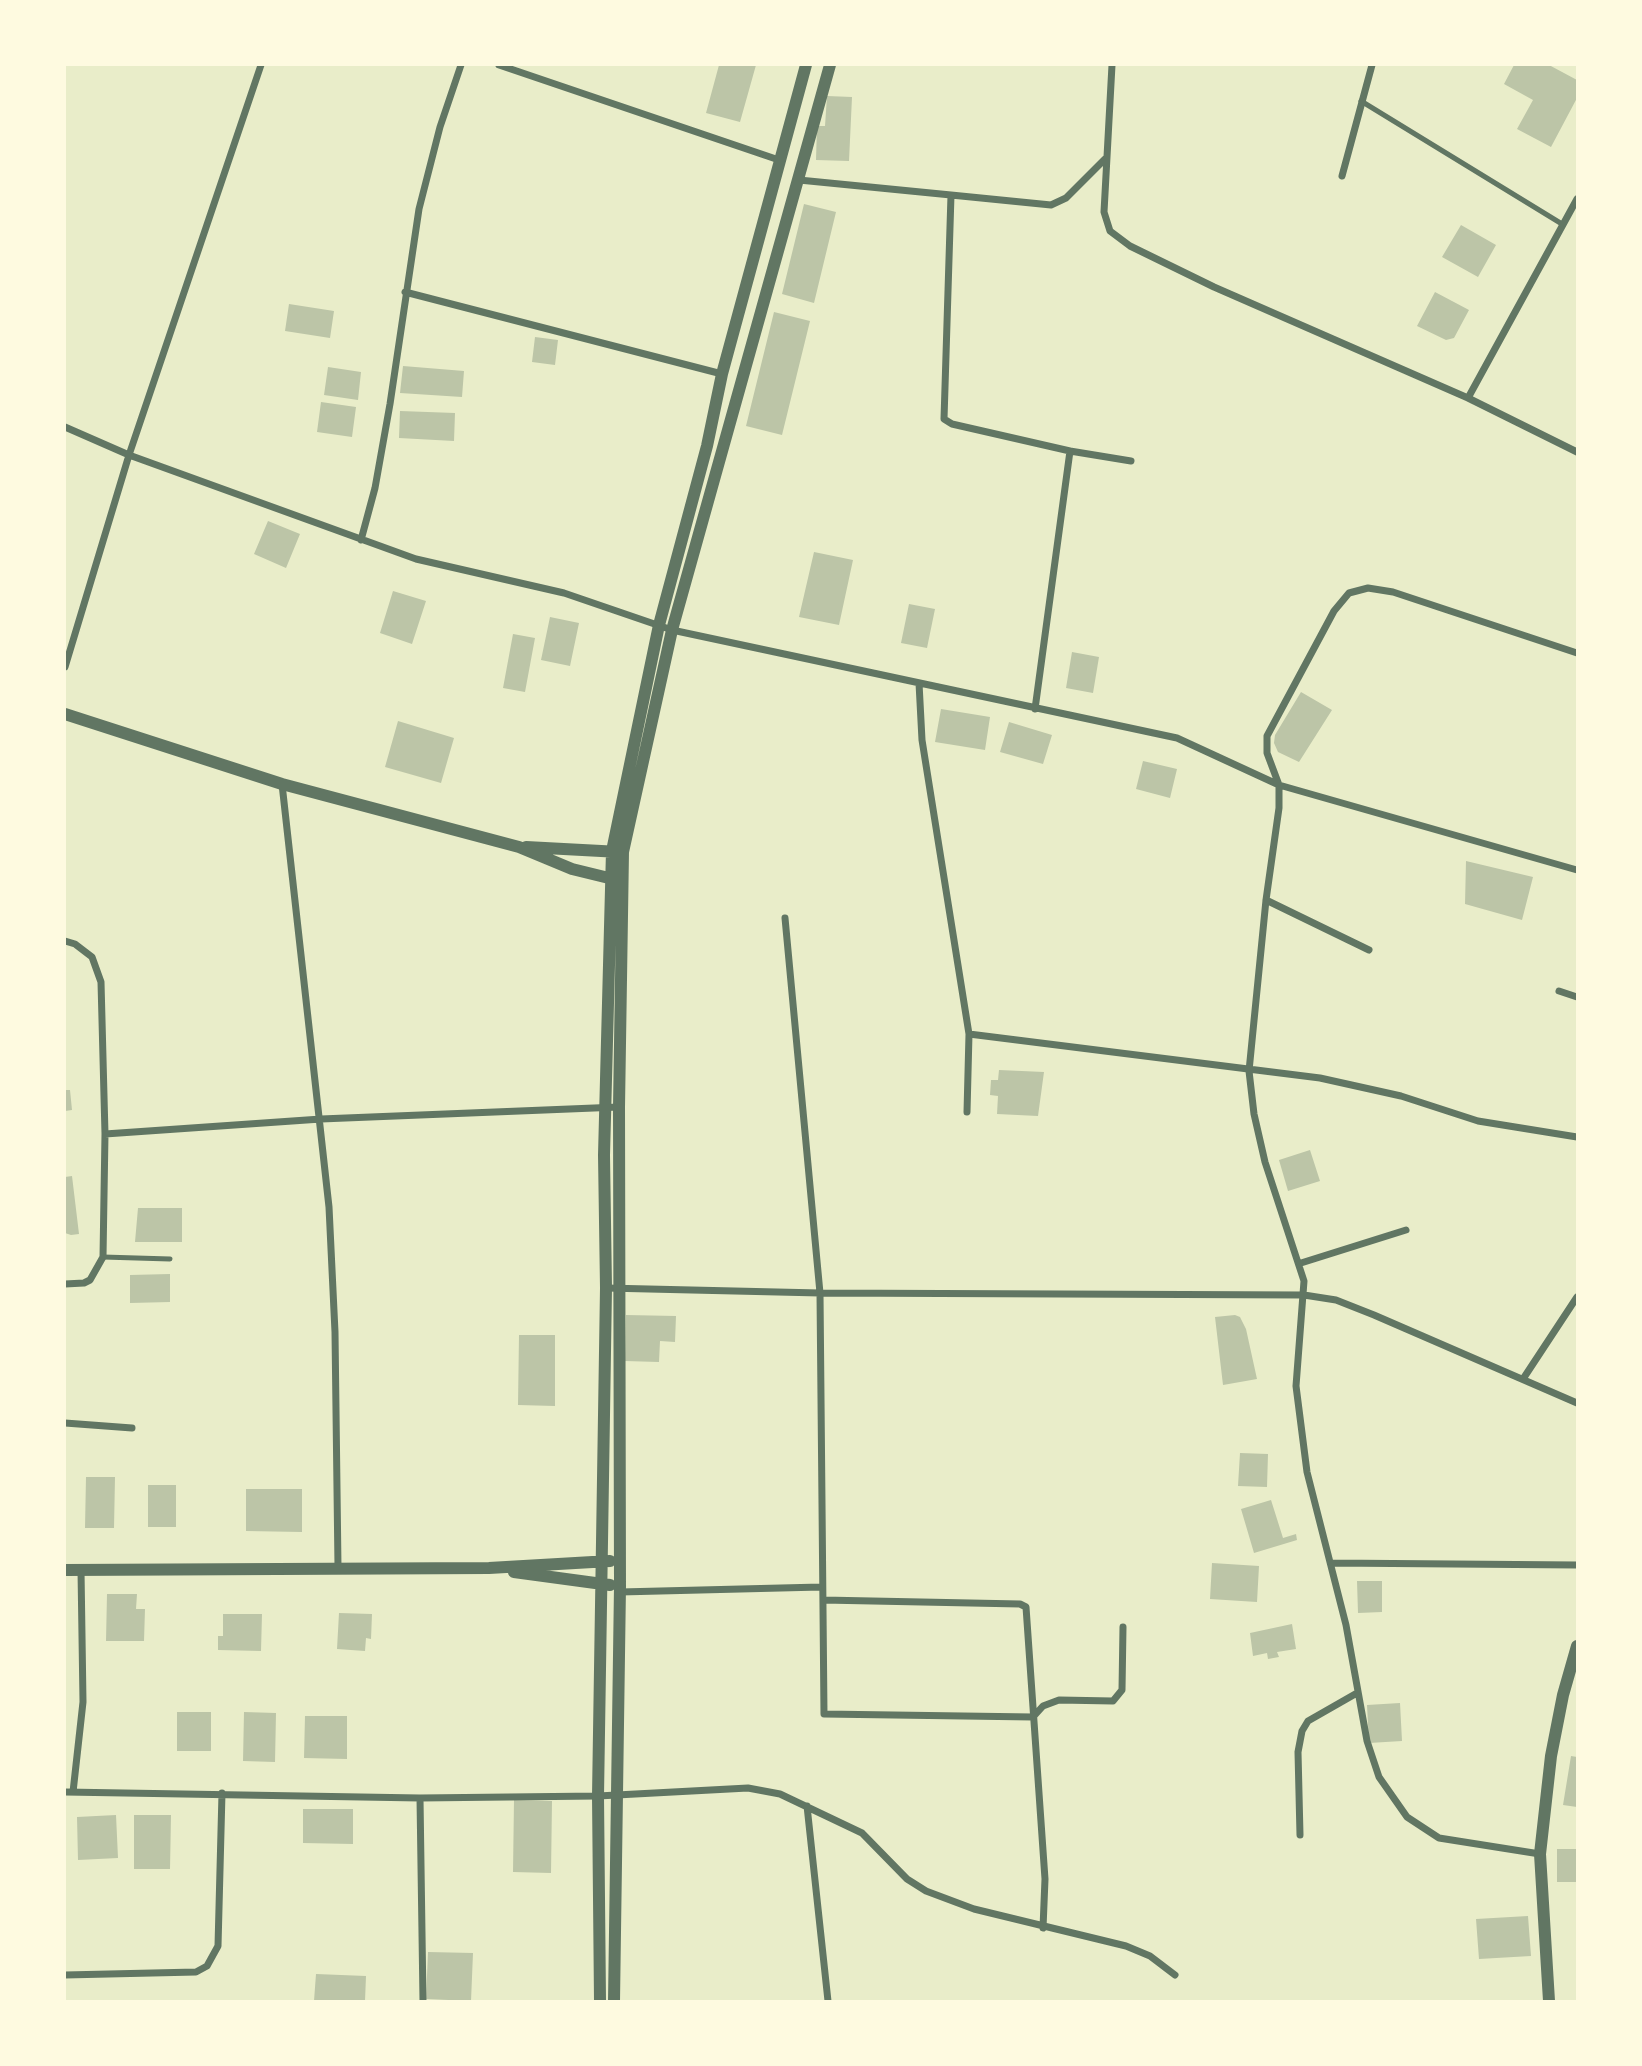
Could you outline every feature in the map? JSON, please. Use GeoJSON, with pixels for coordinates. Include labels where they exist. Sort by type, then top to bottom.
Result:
{"type":"FeatureCollection","features":[{"type":"Feature","properties":{"kind":"street"},"geometry":{"type":"LineString","coordinates":[[65,667],[129,455],[261,65]]}},
{"type":"Feature","properties":{"kind":"street"},"geometry":{"type":"LineString","coordinates":[[360,540],[385,428],[419,208],[440,127],[461,65]]}},
{"type":"Feature","properties":{"kind":"street"},"geometry":{"type":"LineString","coordinates":[[499,65],[779,160]]}},
{"type":"Feature","properties":{"kind":"street"},"geometry":{"type":"LineString","coordinates":[[600,2001],[598,1796],[606,1289],[605,1108],[618,851],[659,625],[707,446],[722,374],[806,65]]}},
{"type":"Feature","properties":{"kind":"street"},"geometry":{"type":"LineString","coordinates":[[618,851],[672,630],[830,65]]}},
{"type":"Feature","properties":{"kind":"street"},"geometry":{"type":"LineString","coordinates":[[1112,65],[1104,212],[1110,231],[1130,246],[1214,287],[1468,398],[1577,452]]}},
{"type":"Feature","properties":{"kind":"street"},"geometry":{"type":"LineString","coordinates":[[1342,176],[1372,65]]}},
{"type":"Feature","properties":{"kind":"street"},"geometry":{"type":"LineString","coordinates":[[799,180],[1051,205],[1066,198],[1106,159]]}},
{"type":"Feature","properties":{"kind":"street"},"geometry":{"type":"LineString","coordinates":[[951,195],[944,419],[952,424],[1131,461]]}},
{"type":"Feature","properties":{"kind":"street"},"geometry":{"type":"LineString","coordinates":[[1468,398],[1577,200]]}},
{"type":"Feature","properties":{"kind":"street"},"geometry":{"type":"LineString","coordinates":[[405,292],[722,374]]}},
{"type":"Feature","properties":{"kind":"street"},"geometry":{"type":"LineString","coordinates":[[65,427],[129,455],[416,559],[564,593],[672,630],[1177,738],[1279,785],[1577,870]]}},
{"type":"Feature","properties":{"kind":"street"},"geometry":{"type":"LineString","coordinates":[[1035,709],[1070,450]]}},
{"type":"Feature","properties":{"kind":"street"},"geometry":{"type":"LineString","coordinates":[[1540,1854],[1439,1838],[1407,1817],[1379,1777],[1367,1741],[1346,1625],[1307,1472],[1298,1410],[1297,1354],[1304,1295],[1301,1263],[1265,1162],[1254,1114],[1249,1071],[1279,785],[1267,753],[1267,736],[1272,722],[1334,611],[1349,593],[1368,588],[1393,592],[1577,653]]}},
{"type":"Feature","properties":{"kind":"street"},"geometry":{"type":"LineString","coordinates":[[919,683],[922,740],[969,1034],[967,1112]]}},
{"type":"Feature","properties":{"kind":"street"},"geometry":{"type":"LineString","coordinates":[[65,714],[282,784],[519,847],[572,869],[617,880]]}},
{"type":"Feature","properties":{"kind":"street"},"geometry":{"type":"LineString","coordinates":[[282,784],[329,1207],[335,1332],[338,1567]]}},
{"type":"Feature","properties":{"kind":"street"},"geometry":{"type":"LineString","coordinates":[[519,847],[618,851]]}},
{"type":"Feature","properties":{"kind":"street"},"geometry":{"type":"LineString","coordinates":[[614,2001],[620,1589],[617,880]]}},
{"type":"Feature","properties":{"kind":"street"},"geometry":{"type":"LineString","coordinates":[[1266,900],[1369,950]]}},
{"type":"Feature","properties":{"kind":"street"},"geometry":{"type":"LineString","coordinates":[[785,918],[820,1293],[824,1714],[1033,1717],[1044,1706],[1059,1700],[1113,1701],[1122,1690],[1123,1627]]}},
{"type":"Feature","properties":{"kind":"street"},"geometry":{"type":"LineString","coordinates":[[65,941],[75,944],[92,957],[101,982],[105,1134],[103,1257],[90,1280],[65,1284]]}},
{"type":"Feature","properties":{"kind":"street"},"geometry":{"type":"LineString","coordinates":[[1559,991],[1577,997]]}},
{"type":"Feature","properties":{"kind":"street"},"geometry":{"type":"LineString","coordinates":[[969,1034],[1320,1078],[1401,1096],[1478,1121],[1577,1138]]}},
{"type":"Feature","properties":{"kind":"street"},"geometry":{"type":"LineString","coordinates":[[105,1134],[321,1119],[619,1107]]}},
{"type":"Feature","properties":{"kind":"street"},"geometry":{"type":"LineString","coordinates":[[1301,1263],[1406,1230]]}},
{"type":"Feature","properties":{"kind":"street"},"geometry":{"type":"LineString","coordinates":[[606,1289],[820,1293],[1304,1295],[1336,1300],[1362,1310],[1577,1403]]}},
{"type":"Feature","properties":{"kind":"street"},"geometry":{"type":"LineString","coordinates":[[1523,1379],[1577,1297]]}},
{"type":"Feature","properties":{"kind":"street"},"geometry":{"type":"LineString","coordinates":[[65,1423],[132,1428]]}},
{"type":"Feature","properties":{"kind":"street"},"geometry":{"type":"LineString","coordinates":[[65,1570],[489,1568],[620,1560]]}},
{"type":"Feature","properties":{"kind":"street"},"geometry":{"type":"LineString","coordinates":[[1331,1563],[1577,1565]]}},
{"type":"Feature","properties":{"kind":"street"},"geometry":{"type":"LineString","coordinates":[[489,1568],[620,1589],[821,1587]]}},
{"type":"Feature","properties":{"kind":"street"},"geometry":{"type":"LineString","coordinates":[[81,1570],[83,1702],[69,1792],[421,1798],[598,1796],[748,1788],[780,1794],[862,1833],[907,1879],[926,1891],[974,1909],[1043,1928],[1126,1946],[1150,1956],[1175,1975]]}},
{"type":"Feature","properties":{"kind":"street"},"geometry":{"type":"LineString","coordinates":[[823,1600],[1024,1605],[1029,1615],[1033,1717],[1045,1879],[1043,1928]]}},
{"type":"Feature","properties":{"kind":"street"},"geometry":{"type":"LineString","coordinates":[[1549,2001],[1540,1854],[1551,1756],[1563,1695],[1577,1646]]}},
{"type":"Feature","properties":{"kind":"street"},"geometry":{"type":"LineString","coordinates":[[1300,1835],[1298,1752],[1302,1731],[1308,1721],[1357,1693]]}},
{"type":"Feature","properties":{"kind":"street"},"geometry":{"type":"LineString","coordinates":[[65,1975],[197,1972],[207,1966],[218,1946],[222,1793]]}},
{"type":"Feature","properties":{"kind":"street"},"geometry":{"type":"LineString","coordinates":[[421,1798],[423,2001]]}},
{"type":"Feature","properties":{"kind":"street"},"geometry":{"type":"LineString","coordinates":[[807,1806],[828,2001]]}},
{"type":"Feature","properties":{"kind":"lane"},"geometry":{"type":"LineString","coordinates":[[1361,101],[1562,224]]}},
{"type":"Feature","properties":{"kind":"lane"},"geometry":{"type":"LineString","coordinates":[[103,1257],[170,1259]]}},
{"type":"Feature","properties":{"kind":"building"},"geometry":{"type":"Polygon","coordinates":[[[719,65],[756,65],[740,122],[706,113],[719,65]]]}},
{"type":"Feature","properties":{"kind":"building"},"geometry":{"type":"Polygon","coordinates":[[[1514,65],[1549,65],[1577,80],[1577,98],[1551,147],[1517,129],[1533,100],[1504,84],[1514,65]]]}},
{"type":"Feature","properties":{"kind":"building"},"geometry":{"type":"Polygon","coordinates":[[[827,96],[852,97],[849,161],[816,160],[817,126],[825,126],[827,96]]]}},
{"type":"Feature","properties":{"kind":"building"},"geometry":{"type":"Polygon","coordinates":[[[804,204],[836,212],[814,303],[782,294],[804,204]]]}},
{"type":"Feature","properties":{"kind":"building"},"geometry":{"type":"Polygon","coordinates":[[[1461,225],[1496,245],[1478,277],[1442,257],[1461,225]]]}},
{"type":"Feature","properties":{"kind":"building"},"geometry":{"type":"Polygon","coordinates":[[[1435,292],[1469,310],[1454,338],[1446,340],[1417,326],[1435,292]]]}},
{"type":"Feature","properties":{"kind":"building"},"geometry":{"type":"Polygon","coordinates":[[[289,304],[334,311],[330,338],[285,331],[289,304]]]}},
{"type":"Feature","properties":{"kind":"building"},"geometry":{"type":"Polygon","coordinates":[[[774,312],[810,321],[782,435],[746,426],[774,312]]]}},
{"type":"Feature","properties":{"kind":"building"},"geometry":{"type":"Polygon","coordinates":[[[535,337],[558,340],[555,365],[532,362],[535,337]]]}},
{"type":"Feature","properties":{"kind":"building"},"geometry":{"type":"Polygon","coordinates":[[[403,366],[464,371],[462,397],[400,393],[403,366]]]}},
{"type":"Feature","properties":{"kind":"building"},"geometry":{"type":"Polygon","coordinates":[[[328,367],[361,372],[358,400],[324,395],[328,367]]]}},
{"type":"Feature","properties":{"kind":"building"},"geometry":{"type":"Polygon","coordinates":[[[321,402],[356,407],[352,437],[317,432],[321,402]]]}},
{"type":"Feature","properties":{"kind":"building"},"geometry":{"type":"Polygon","coordinates":[[[400,411],[455,413],[454,441],[399,438],[400,411]]]}},
{"type":"Feature","properties":{"kind":"building"},"geometry":{"type":"Polygon","coordinates":[[[268,521],[300,534],[286,568],[254,554],[268,521]]]}},
{"type":"Feature","properties":{"kind":"building"},"geometry":{"type":"Polygon","coordinates":[[[814,552],[853,560],[839,625],[799,617],[814,552]]]}},
{"type":"Feature","properties":{"kind":"building"},"geometry":{"type":"Polygon","coordinates":[[[393,591],[426,601],[412,644],[380,633],[393,591]]]}},
{"type":"Feature","properties":{"kind":"building"},"geometry":{"type":"Polygon","coordinates":[[[909,604],[935,609],[927,648],[901,643],[909,604]]]}},
{"type":"Feature","properties":{"kind":"building"},"geometry":{"type":"Polygon","coordinates":[[[550,617],[579,623],[570,666],[541,660],[550,617]]]}},
{"type":"Feature","properties":{"kind":"building"},"geometry":{"type":"Polygon","coordinates":[[[513,634],[535,638],[525,692],[503,688],[513,634]]]}},
{"type":"Feature","properties":{"kind":"building"},"geometry":{"type":"Polygon","coordinates":[[[1072,652],[1099,657],[1093,693],[1066,688],[1072,652]]]}},
{"type":"Feature","properties":{"kind":"building"},"geometry":{"type":"Polygon","coordinates":[[[1301,692],[1332,710],[1299,762],[1278,752],[1274,743],[1275,735],[1301,692]]]}},
{"type":"Feature","properties":{"kind":"building"},"geometry":{"type":"Polygon","coordinates":[[[941,709],[990,717],[985,750],[935,742],[941,709]]]}},
{"type":"Feature","properties":{"kind":"building"},"geometry":{"type":"Polygon","coordinates":[[[398,721],[454,738],[441,783],[385,767],[398,721]]]}},
{"type":"Feature","properties":{"kind":"building"},"geometry":{"type":"Polygon","coordinates":[[[1009,722],[1052,735],[1043,764],[1000,752],[1009,722]]]}},
{"type":"Feature","properties":{"kind":"building"},"geometry":{"type":"Polygon","coordinates":[[[1143,761],[1177,769],[1170,798],[1136,789],[1143,761]]]}},
{"type":"Feature","properties":{"kind":"building"},"geometry":{"type":"Polygon","coordinates":[[[1466,861],[1533,877],[1522,920],[1465,904],[1466,861]]]}},
{"type":"Feature","properties":{"kind":"building"},"geometry":{"type":"Polygon","coordinates":[[[999,1070],[1044,1072],[1038,1116],[997,1114],[998,1096],[990,1095],[991,1080],[998,1080],[999,1070]]]}},
{"type":"Feature","properties":{"kind":"building"},"geometry":{"type":"Polygon","coordinates":[[[65,1090],[70,1090],[72,1110],[65,1111],[65,1090]]]}},
{"type":"Feature","properties":{"kind":"building"},"geometry":{"type":"Polygon","coordinates":[[[1310,1150],[1320,1181],[1288,1191],[1279,1160],[1310,1150]]]}},
{"type":"Feature","properties":{"kind":"building"},"geometry":{"type":"Polygon","coordinates":[[[72,1176],[79,1234],[71,1235],[65,1233],[65,1177],[72,1176]]]}},
{"type":"Feature","properties":{"kind":"building"},"geometry":{"type":"Polygon","coordinates":[[[138,1208],[182,1208],[182,1242],[135,1242],[138,1208]]]}},
{"type":"Feature","properties":{"kind":"building"},"geometry":{"type":"Polygon","coordinates":[[[170,1274],[170,1302],[130,1303],[130,1275],[170,1274]]]}},
{"type":"Feature","properties":{"kind":"building"},"geometry":{"type":"Polygon","coordinates":[[[626,1315],[676,1316],[675,1342],[660,1341],[659,1362],[625,1361],[626,1315]]]}},
{"type":"Feature","properties":{"kind":"building"},"geometry":{"type":"Polygon","coordinates":[[[1215,1317],[1240,1317],[1246,1329],[1257,1379],[1223,1385],[1215,1317]]]}},
{"type":"Feature","properties":{"kind":"building"},"geometry":{"type":"Polygon","coordinates":[[[519,1335],[555,1335],[555,1406],[518,1405],[519,1335]]]}},
{"type":"Feature","properties":{"kind":"building"},"geometry":{"type":"Polygon","coordinates":[[[1240,1453],[1268,1454],[1267,1487],[1238,1486],[1240,1453]]]}},
{"type":"Feature","properties":{"kind":"building"},"geometry":{"type":"Polygon","coordinates":[[[86,1477],[115,1477],[114,1528],[85,1528],[86,1477]]]}},
{"type":"Feature","properties":{"kind":"building"},"geometry":{"type":"Polygon","coordinates":[[[148,1485],[176,1485],[176,1527],[148,1527],[148,1485]]]}},
{"type":"Feature","properties":{"kind":"building"},"geometry":{"type":"Polygon","coordinates":[[[246,1489],[302,1489],[302,1532],[246,1531],[246,1489]]]}},
{"type":"Feature","properties":{"kind":"building"},"geometry":{"type":"Polygon","coordinates":[[[1271,1500],[1283,1538],[1296,1534],[1297,1540],[1254,1553],[1241,1509],[1271,1500]]]}},
{"type":"Feature","properties":{"kind":"building"},"geometry":{"type":"Polygon","coordinates":[[[1212,1563],[1259,1566],[1257,1602],[1210,1599],[1212,1563]]]}},
{"type":"Feature","properties":{"kind":"building"},"geometry":{"type":"Polygon","coordinates":[[[1357,1581],[1382,1581],[1382,1612],[1358,1613],[1357,1581]]]}},
{"type":"Feature","properties":{"kind":"building"},"geometry":{"type":"Polygon","coordinates":[[[107,1594],[137,1594],[136,1609],[145,1609],[144,1641],[106,1641],[107,1594]]]}},
{"type":"Feature","properties":{"kind":"building"},"geometry":{"type":"Polygon","coordinates":[[[339,1613],[372,1614],[371,1639],[366,1638],[365,1651],[337,1649],[339,1613]]]}},
{"type":"Feature","properties":{"kind":"building"},"geometry":{"type":"Polygon","coordinates":[[[223,1614],[262,1614],[261,1651],[218,1650],[218,1636],[223,1636],[223,1614]]]}},
{"type":"Feature","properties":{"kind":"building"},"geometry":{"type":"Polygon","coordinates":[[[1292,1624],[1296,1649],[1277,1652],[1279,1657],[1268,1659],[1267,1653],[1253,1656],[1250,1633],[1292,1624]]]}},
{"type":"Feature","properties":{"kind":"building"},"geometry":{"type":"Polygon","coordinates":[[[1400,1703],[1402,1741],[1369,1743],[1367,1705],[1400,1703]]]}},
{"type":"Feature","properties":{"kind":"building"},"geometry":{"type":"Polygon","coordinates":[[[177,1712],[211,1712],[211,1751],[177,1751],[177,1712]]]}},
{"type":"Feature","properties":{"kind":"building"},"geometry":{"type":"Polygon","coordinates":[[[244,1712],[276,1713],[275,1762],[243,1761],[244,1712]]]}},
{"type":"Feature","properties":{"kind":"building"},"geometry":{"type":"Polygon","coordinates":[[[305,1716],[347,1716],[347,1759],[304,1758],[305,1716]]]}},
{"type":"Feature","properties":{"kind":"building"},"geometry":{"type":"Polygon","coordinates":[[[1571,1756],[1577,1757],[1577,1807],[1563,1805],[1571,1756]]]}},
{"type":"Feature","properties":{"kind":"building"},"geometry":{"type":"Polygon","coordinates":[[[514,1800],[552,1801],[551,1873],[513,1872],[514,1800]]]}},
{"type":"Feature","properties":{"kind":"building"},"geometry":{"type":"Polygon","coordinates":[[[303,1809],[353,1809],[353,1844],[303,1843],[303,1809]]]}},
{"type":"Feature","properties":{"kind":"building"},"geometry":{"type":"Polygon","coordinates":[[[116,1815],[118,1858],[78,1860],[77,1817],[116,1815]]]}},
{"type":"Feature","properties":{"kind":"building"},"geometry":{"type":"Polygon","coordinates":[[[134,1815],[171,1815],[170,1869],[134,1869],[134,1815]]]}},
{"type":"Feature","properties":{"kind":"building"},"geometry":{"type":"Polygon","coordinates":[[[1557,1849],[1577,1849],[1577,1882],[1557,1882],[1557,1849]]]}},
{"type":"Feature","properties":{"kind":"building"},"geometry":{"type":"Polygon","coordinates":[[[1528,1916],[1531,1956],[1479,1959],[1476,1919],[1528,1916]]]}},
{"type":"Feature","properties":{"kind":"building"},"geometry":{"type":"Polygon","coordinates":[[[428,1952],[473,1953],[471,2001],[426,1999],[428,1952]]]}},
{"type":"Feature","properties":{"kind":"building"},"geometry":{"type":"Polygon","coordinates":[[[316,1974],[366,1976],[365,2001],[314,2001],[316,1974]]]}}]}
